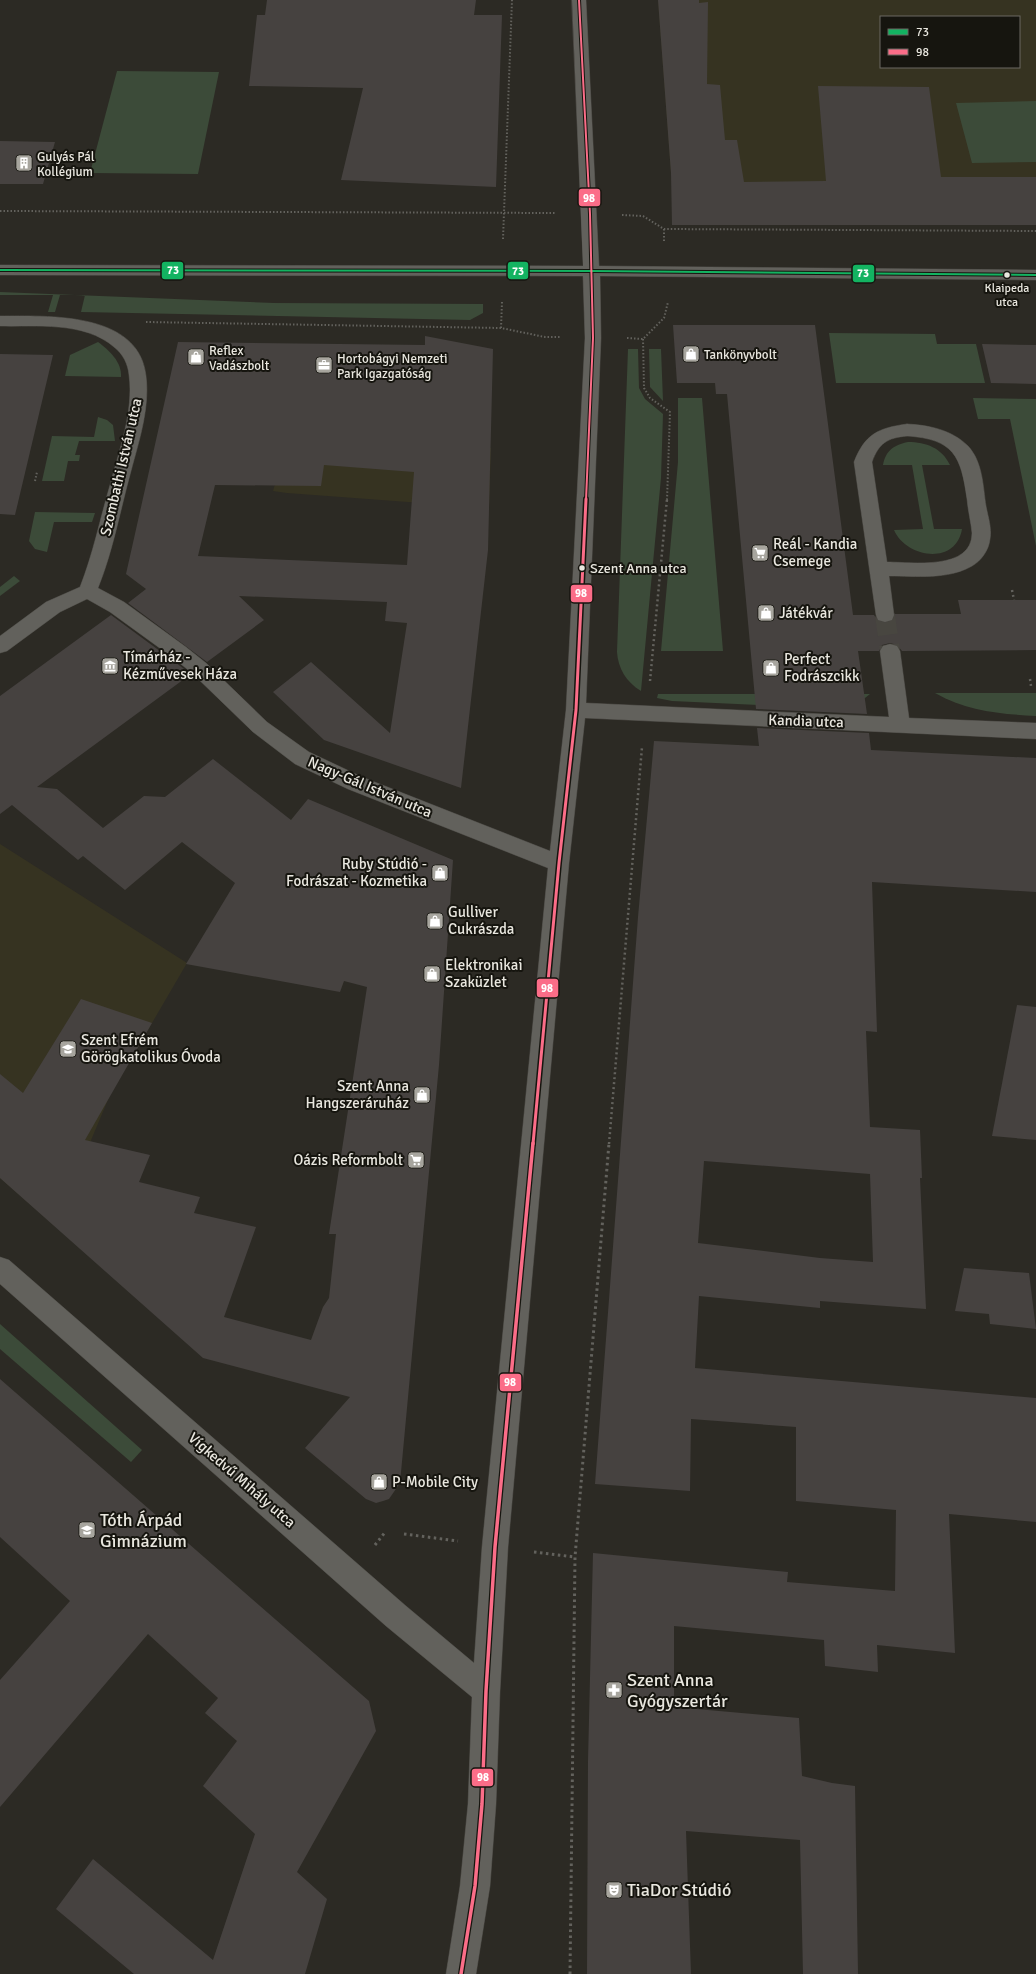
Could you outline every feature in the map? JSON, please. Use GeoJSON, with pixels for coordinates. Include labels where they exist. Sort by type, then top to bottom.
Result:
{"type":"FeatureCollection","features":[{"type":"Feature","properties":{"kind":"street"},"geometry":{"type":"LineString","coordinates":[[461,1974],[475,1878],[482,1804],[486,1691],[495,1547],[559,863],[576,710],[593,338],[592,271],[579,0]]}},
{"type":"Feature","properties":{"kind":"street"},"geometry":{"type":"LineString","coordinates":[[0,270],[592,271],[1036,275]]}},
{"type":"Feature","properties":{"kind":"street","name":"Szombathi István utca"},"geometry":{"type":"LineString","coordinates":[[0,322],[64,323],[78,325],[104,333],[115,339],[128,351],[137,370],[139,393],[129,443],[99,559],[87,591]]}},
{"type":"Feature","properties":{"kind":"street"},"geometry":{"type":"LineString","coordinates":[[878,568],[950,568],[968,561],[974,556],[978,549],[982,536],[969,465],[962,451],[949,440],[930,432],[909,430],[896,431],[877,438],[867,448],[863,462],[878,568],[885,615]]}},
{"type":"Feature","properties":{"kind":"street"},"geometry":{"type":"LineString","coordinates":[[0,646],[53,607],[87,591]]}},
{"type":"Feature","properties":{"kind":"street","name":"Nagy-Gál István utca"},"geometry":{"type":"LineString","coordinates":[[87,591],[117,606],[179,652],[199,668],[260,727],[302,758],[355,783],[559,863]]}},
{"type":"Feature","properties":{"kind":"street"},"geometry":{"type":"LineString","coordinates":[[890,651],[900,725]]}},
{"type":"Feature","properties":{"kind":"street","name":"Kandia utca"},"geometry":{"type":"LineString","coordinates":[[576,710],[1036,731]]}},
{"type":"Feature","properties":{"kind":"street","name":"Vígkedvű Mihály utca"},"geometry":{"type":"LineString","coordinates":[[0,1268],[396,1616],[486,1691]]}},
{"type":"Feature","properties":{"kind":"path"},"geometry":{"type":"LineString","coordinates":[[504,212],[512,0]]}},
{"type":"Feature","properties":{"kind":"path"},"geometry":{"type":"LineString","coordinates":[[0,211],[546,213]]}},
{"type":"Feature","properties":{"kind":"path"},"geometry":{"type":"LineString","coordinates":[[630,215],[643,216],[664,229],[1036,230]]}},
{"type":"Feature","properties":{"kind":"path"},"geometry":{"type":"LineString","coordinates":[[570,1974],[575,1557],[643,735],[667,501],[670,412],[650,398],[644,388],[643,339],[665,319]]}},
{"type":"Feature","properties":{"kind":"path"},"geometry":{"type":"LineString","coordinates":[[142,322],[501,328]]}},
{"type":"Feature","properties":{"kind":"path"},"geometry":{"type":"LineString","coordinates":[[35,481],[37,472]]}},
{"type":"Feature","properties":{"kind":"path"},"geometry":{"type":"LineString","coordinates":[[1012,590],[1014,600]]}},
{"type":"Feature","properties":{"kind":"path"},"geometry":{"type":"LineString","coordinates":[[1030,679],[1031,686]]}},
{"type":"Feature","properties":{"kind":"shaded area"},"geometry":{"type":"Polygon","coordinates":[[[658,0],[1036,0],[1036,225],[671,173],[658,0]]]}},
{"type":"Feature","properties":{"kind":"shaded area"},"geometry":{"type":"Polygon","coordinates":[[[291,429],[491,448],[489,508],[273,491],[291,429]]]}},
{"type":"Feature","properties":{"kind":"shaded area","name":"Szent Efrém Görögkatolikus Óvoda"},"geometry":{"type":"Polygon","coordinates":[[[0,844],[187,963],[110,1095],[55,1226],[0,1178],[0,844]]]}},
{"type":"Feature","properties":{"kind":"green space"},"geometry":{"type":"Polygon","coordinates":[[[117,71],[219,72],[198,174],[90,173],[117,71]]]}},
{"type":"Feature","properties":{"kind":"green space"},"geometry":{"type":"Polygon","coordinates":[[[1036,101],[1036,162],[972,163],[956,103],[1036,101]]]}},
{"type":"Feature","properties":{"kind":"green space"},"geometry":{"type":"Polygon","coordinates":[[[0,292],[75,295],[60,295],[55,312],[48,312],[53,295],[0,295],[0,292]]]}},
{"type":"Feature","properties":{"kind":"green space"},"geometry":{"type":"Polygon","coordinates":[[[85,295],[274,303],[483,304],[483,313],[470,320],[81,312],[85,295]]]}},
{"type":"Feature","properties":{"kind":"green space"},"geometry":{"type":"Polygon","coordinates":[[[829,333],[935,334],[937,344],[976,344],[985,383],[836,383],[829,333]]]}},
{"type":"Feature","properties":{"kind":"green space"},"geometry":{"type":"Polygon","coordinates":[[[98,342],[117,361],[121,372],[121,377],[65,376],[70,355],[98,342]]]}},
{"type":"Feature","properties":{"kind":"green space"},"geometry":{"type":"Polygon","coordinates":[[[628,349],[638,349],[639,388],[645,399],[663,414],[661,478],[641,691],[627,679],[619,664],[617,652],[628,349]]]}},
{"type":"Feature","properties":{"kind":"green space"},"geometry":{"type":"Polygon","coordinates":[[[649,349],[661,349],[663,401],[650,387],[649,349]]]}},
{"type":"Feature","properties":{"kind":"green space"},"geometry":{"type":"Polygon","coordinates":[[[678,398],[702,398],[723,651],[661,651],[678,462],[678,398]]]}},
{"type":"Feature","properties":{"kind":"green space"},"geometry":{"type":"Polygon","coordinates":[[[973,398],[1036,399],[1036,546],[1010,419],[978,419],[973,398]]]}},
{"type":"Feature","properties":{"kind":"green space"},"geometry":{"type":"Polygon","coordinates":[[[98,417],[107,420],[113,425],[115,441],[79,441],[75,455],[80,455],[79,461],[68,461],[64,481],[42,481],[52,436],[94,437],[98,417]]]}},
{"type":"Feature","properties":{"kind":"green space"},"geometry":{"type":"Polygon","coordinates":[[[908,442],[921,443],[933,447],[943,454],[950,465],[922,465],[934,529],[962,529],[958,541],[951,549],[941,553],[930,554],[919,552],[900,540],[894,530],[923,529],[912,465],[883,465],[886,456],[891,449],[908,442]]]}},
{"type":"Feature","properties":{"kind":"green space"},"geometry":{"type":"Polygon","coordinates":[[[35,512],[95,513],[92,522],[54,522],[47,552],[35,549],[29,541],[35,512]]]}},
{"type":"Feature","properties":{"kind":"green space"},"geometry":{"type":"Polygon","coordinates":[[[14,576],[20,581],[0,596],[0,587],[14,576]]]}},
{"type":"Feature","properties":{"kind":"green space"},"geometry":{"type":"Polygon","coordinates":[[[935,693],[1036,693],[1036,716],[996,713],[971,708],[935,693]]]}},
{"type":"Feature","properties":{"kind":"green space"},"geometry":{"type":"Polygon","coordinates":[[[658,694],[870,694],[860,702],[821,708],[672,701],[657,698],[658,694]]]}},
{"type":"Feature","properties":{"kind":"green space"},"geometry":{"type":"Polygon","coordinates":[[[0,1324],[142,1450],[131,1462],[0,1349],[0,1324]]]}},
{"type":"Feature","properties":{"kind":"building"},"geometry":{"type":"Polygon","coordinates":[[[267,0],[476,0],[474,15],[502,15],[496,187],[341,180],[363,88],[249,86],[257,15],[265,15],[267,0]]]}},
{"type":"Feature","properties":{"kind":"building"},"geometry":{"type":"Polygon","coordinates":[[[658,0],[699,0],[699,3],[708,2],[707,84],[720,85],[725,140],[737,140],[744,182],[826,181],[818,86],[929,87],[941,177],[1036,177],[1036,225],[672,225],[671,173],[658,0]]]}},
{"type":"Feature","properties":{"kind":"building","name":"Gulyás Pál Kollégium"},"geometry":{"type":"Polygon","coordinates":[[[0,141],[55,142],[43,184],[0,184],[0,141]]]}},
{"type":"Feature","properties":{"kind":"building"},"geometry":{"type":"Polygon","coordinates":[[[673,325],[815,325],[853,615],[874,615],[878,621],[885,623],[892,621],[895,614],[961,614],[958,600],[1036,600],[1036,650],[902,651],[897,645],[890,643],[882,645],[879,651],[858,651],[867,714],[756,709],[727,394],[716,394],[715,383],[677,383],[673,325]]]}},
{"type":"Feature","properties":{"kind":"building"},"geometry":{"type":"Polygon","coordinates":[[[425,336],[493,349],[488,550],[461,788],[324,740],[273,692],[311,662],[390,733],[407,623],[385,621],[387,602],[239,596],[264,620],[207,662],[128,603],[146,589],[126,574],[178,342],[425,345],[425,336]],[[324,465],[321,486],[215,485],[198,556],[407,565],[414,472],[324,465]]]}},
{"type":"Feature","properties":{"kind":"building"},"geometry":{"type":"Polygon","coordinates":[[[982,344],[1036,345],[1036,384],[991,383],[982,344]]]}},
{"type":"Feature","properties":{"kind":"building"},"geometry":{"type":"Polygon","coordinates":[[[0,354],[53,355],[15,515],[0,514],[0,354]]]}},
{"type":"Feature","properties":{"kind":"building"},"geometry":{"type":"Polygon","coordinates":[[[111,615],[191,674],[37,787],[57,789],[103,828],[144,796],[165,797],[213,759],[291,820],[308,799],[453,860],[439,1065],[400,1483],[389,1499],[383,1501],[376,1503],[366,1499],[305,1448],[350,1397],[203,1358],[0,1178],[0,1074],[23,1093],[81,999],[152,1023],[85,1140],[150,1155],[139,1182],[200,1197],[194,1213],[256,1227],[224,1317],[311,1340],[323,1307],[329,1298],[336,1234],[329,1234],[367,987],[344,981],[340,992],[186,964],[235,883],[182,842],[125,890],[83,856],[78,860],[12,805],[0,814],[0,696],[111,615]]]}},
{"type":"Feature","properties":{"kind":"building"},"geometry":{"type":"Polygon","coordinates":[[[757,728],[869,733],[871,750],[1036,758],[1036,892],[872,882],[877,1032],[866,1031],[870,1127],[920,1130],[922,1178],[920,1178],[926,1309],[820,1301],[820,1308],[699,1296],[695,1368],[1036,1398],[1036,1522],[949,1514],[955,1653],[877,1645],[878,1672],[825,1666],[824,1640],[674,1626],[674,1707],[799,1718],[802,1776],[832,1783],[855,1786],[858,1974],[803,1974],[800,1840],[686,1831],[691,1974],[587,1974],[588,1761],[593,1553],[788,1572],[787,1582],[895,1591],[896,1510],[796,1501],[796,1427],[691,1419],[690,1491],[595,1484],[638,917],[654,741],[759,746],[757,728]],[[704,1161],[698,1243],[820,1258],[873,1262],[870,1174],[704,1161]]]}},
{"type":"Feature","properties":{"kind":"building"},"geometry":{"type":"Polygon","coordinates":[[[1017,1005],[1036,1007],[1036,1140],[992,1136],[1017,1005]]]}},
{"type":"Feature","properties":{"kind":"building"},"geometry":{"type":"Polygon","coordinates":[[[964,1268],[1029,1273],[1036,1329],[990,1324],[989,1314],[955,1311],[964,1268]]]}},
{"type":"Feature","properties":{"kind":"building"},"geometry":{"type":"Polygon","coordinates":[[[0,1379],[369,1701],[376,1731],[297,1872],[327,1899],[305,1974],[134,1974],[56,1909],[93,1859],[213,1960],[255,1834],[203,1786],[237,1741],[205,1713],[218,1698],[148,1634],[0,1807],[0,1680],[70,1601],[0,1537],[0,1379]]]}},
{"type":"Feature","properties":{"kind":"tunnel"},"geometry":{"type":"LineString","coordinates":[[885,615],[890,651]]}},
{"type":"Feature","properties":{"kind":"transit line","name":"98"},"geometry":{"type":"LineString","coordinates":[[461,1974],[475,1886],[482,1804],[486,1691],[495,1547],[559,863],[576,710],[593,338],[590,214],[579,0]]}},
{"type":"Feature","properties":{"kind":"transit line","name":"73"},"geometry":{"type":"LineString","coordinates":[[0,270],[592,271],[1036,275]]}},
{"type":"Feature","properties":{"kind":"place","name":"Gulyás Pál Kollégium"},"geometry":{"type":"Point","coordinates":[24,163]}},
{"type":"Feature","properties":{"kind":"place","name":"Klaipeda utca"},"geometry":{"type":"Point","coordinates":[1007,275]}},
{"type":"Feature","properties":{"kind":"place","name":"Tankönyvbolt"},"geometry":{"type":"Point","coordinates":[691,354]}},
{"type":"Feature","properties":{"kind":"place","name":"Reflex Vadászbolt"},"geometry":{"type":"Point","coordinates":[196,357]}},
{"type":"Feature","properties":{"kind":"place","name":"Hortobágyi Nemzeti Park Igazgatóság"},"geometry":{"type":"Point","coordinates":[324,365]}},
{"type":"Feature","properties":{"kind":"place","name":"Reál - Kandia Csemege"},"geometry":{"type":"Point","coordinates":[760,553]}},
{"type":"Feature","properties":{"kind":"place","name":"Szent Anna utca"},"geometry":{"type":"Point","coordinates":[582,568]}},
{"type":"Feature","properties":{"kind":"place","name":"Játékvár"},"geometry":{"type":"Point","coordinates":[766,613]}},
{"type":"Feature","properties":{"kind":"place","name":"Tímárház - Kézművesek Háza"},"geometry":{"type":"Point","coordinates":[110,666]}},
{"type":"Feature","properties":{"kind":"place","name":"Perfect Fodrászcikk"},"geometry":{"type":"Point","coordinates":[771,668]}},
{"type":"Feature","properties":{"kind":"place","name":"Ruby Stúdió - Fodrászat - Kozmetika"},"geometry":{"type":"Point","coordinates":[440,873]}},
{"type":"Feature","properties":{"kind":"place","name":"Gulliver Cukrászda"},"geometry":{"type":"Point","coordinates":[435,921]}},
{"type":"Feature","properties":{"kind":"place","name":"Elektronikai Szaküzlet"},"geometry":{"type":"Point","coordinates":[432,974]}},
{"type":"Feature","properties":{"kind":"place","name":"Szent Efrém Görögkatolikus Óvoda"},"geometry":{"type":"Point","coordinates":[68,1049]}},
{"type":"Feature","properties":{"kind":"place","name":"Szent Anna Hangszeráruház"},"geometry":{"type":"Point","coordinates":[422,1095]}},
{"type":"Feature","properties":{"kind":"place","name":"Oázis Reformbolt"},"geometry":{"type":"Point","coordinates":[416,1160]}},
{"type":"Feature","properties":{"kind":"place","name":"P-Mobile City"},"geometry":{"type":"Point","coordinates":[379,1482]}},
{"type":"Feature","properties":{"kind":"place","name":"Tóth Árpád Gimnázium"},"geometry":{"type":"Point","coordinates":[87,1530]}},
{"type":"Feature","properties":{"kind":"place","name":"Szent Anna Gyógyszertár"},"geometry":{"type":"Point","coordinates":[614,1690]}},
{"type":"Feature","properties":{"kind":"place","name":"TiaDor Stúdió"},"geometry":{"type":"Point","coordinates":[614,1890]}}]}
